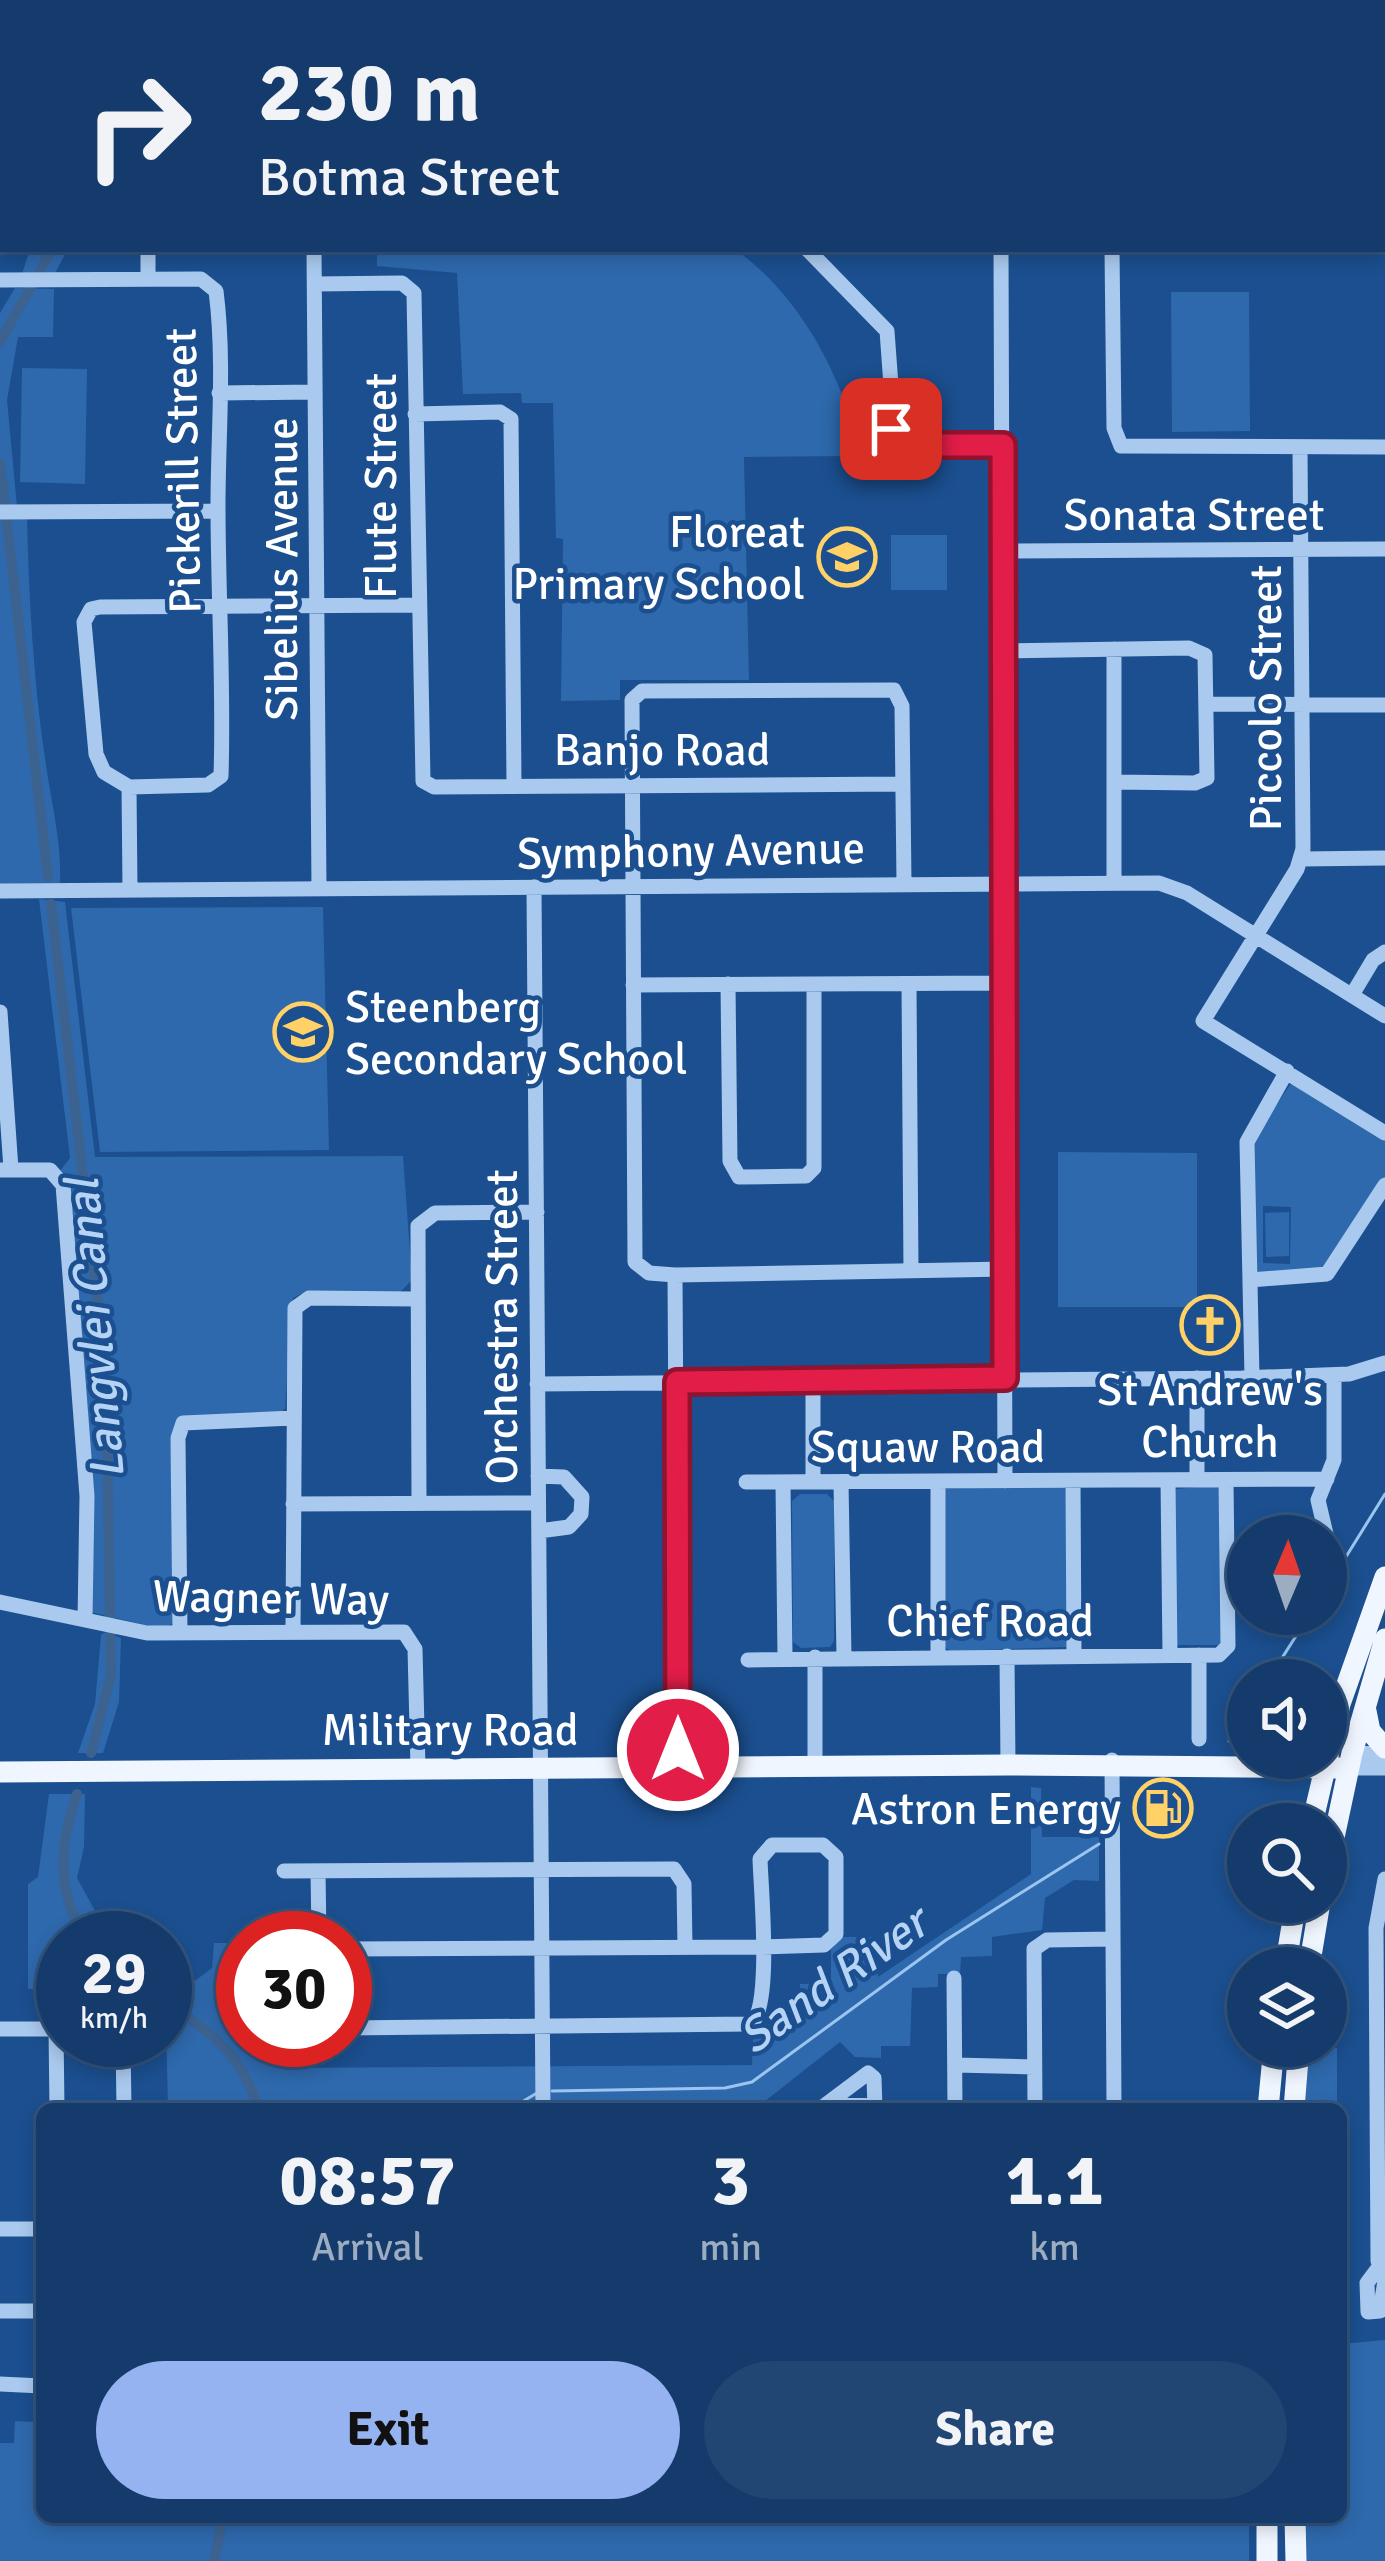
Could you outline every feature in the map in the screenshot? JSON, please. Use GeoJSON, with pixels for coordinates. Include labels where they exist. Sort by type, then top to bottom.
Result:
{"type":"FeatureCollection","features":[{"type":"Feature","properties":{"kind":"main road"},"geometry":{"type":"LineString","coordinates":[[1347,1676],[1385,1577]]}},
{"type":"Feature","properties":{"kind":"main road"},"geometry":{"type":"LineString","coordinates":[[1341,1803],[1385,1640]]}},
{"type":"Feature","properties":{"kind":"main road"},"geometry":{"type":"LineString","coordinates":[[1368,1692],[1368,1726],[1385,1751]]}},
{"type":"Feature","properties":{"kind":"main road","name":"Military Road"},"geometry":{"type":"LineString","coordinates":[[0,1772],[1045,1765],[1227,1755]]}},
{"type":"Feature","properties":{"kind":"main road","name":"Military Road"},"geometry":{"type":"LineString","coordinates":[[1112,1763],[1227,1767]]}},
{"type":"Feature","properties":{"kind":"main road"},"geometry":{"type":"LineString","coordinates":[[1287,1779],[1300,1786],[1304,1803]]}},
{"type":"Feature","properties":{"kind":"main road"},"geometry":{"type":"LineString","coordinates":[[1269,2103],[1272,2067]]}},
{"type":"Feature","properties":{"kind":"main road"},"geometry":{"type":"LineString","coordinates":[[1294,2103],[1297,2067]]}},
{"type":"Feature","properties":{"kind":"main road"},"geometry":{"type":"LineString","coordinates":[[1267,2523],[1268,2561]]}},
{"type":"Feature","properties":{"kind":"main road"},"geometry":{"type":"LineString","coordinates":[[1295,2523],[1296,2561]]}},
{"type":"Feature","properties":{"kind":"street"},"geometry":{"type":"LineString","coordinates":[[148,252],[148,279]]}},
{"type":"Feature","properties":{"kind":"street","name":"Sibelius Avenue"},"geometry":{"type":"LineString","coordinates":[[314,252],[319,889]]}},
{"type":"Feature","properties":{"kind":"street"},"geometry":{"type":"LineString","coordinates":[[810,252],[887,331],[895,440],[906,445],[1003,445]]}},
{"type":"Feature","properties":{"kind":"street"},"geometry":{"type":"LineString","coordinates":[[1001,252],[1005,1481]]}},
{"type":"Feature","properties":{"kind":"street"},"geometry":{"type":"LineString","coordinates":[[1112,252],[1118,443],[1130,448],[1385,447]]}},
{"type":"Feature","properties":{"kind":"street","name":"Pickerill Street"},"geometry":{"type":"LineString","coordinates":[[0,280],[148,279],[213,284],[219,393],[220,776],[208,785],[129,787]]}},
{"type":"Feature","properties":{"kind":"street","name":"Flute Street"},"geometry":{"type":"LineString","coordinates":[[315,284],[402,283],[412,288],[423,782]]}},
{"type":"Feature","properties":{"kind":"street"},"geometry":{"type":"LineString","coordinates":[[219,393],[315,392]]}},
{"type":"Feature","properties":{"kind":"street"},"geometry":{"type":"LineString","coordinates":[[415,414],[500,412],[511,419],[514,786]]}},
{"type":"Feature","properties":{"kind":"street","name":"Piccolo Street"},"geometry":{"type":"LineString","coordinates":[[1287,1071],[1202,1021],[1301,859],[1300,448]]}},
{"type":"Feature","properties":{"kind":"street"},"geometry":{"type":"LineString","coordinates":[[5,512],[218,511]]}},
{"type":"Feature","properties":{"kind":"street","name":"Sonata Street"},"geometry":{"type":"LineString","coordinates":[[1004,551],[1385,549]]}},
{"type":"Feature","properties":{"kind":"street"},"geometry":{"type":"LineString","coordinates":[[130,890],[129,787],[104,772],[96,754],[86,614],[100,607],[416,605]]}},
{"type":"Feature","properties":{"kind":"street"},"geometry":{"type":"LineString","coordinates":[[1114,649],[1114,881]]}},
{"type":"Feature","properties":{"kind":"street"},"geometry":{"type":"LineString","coordinates":[[1003,651],[1201,651],[1207,665],[1209,704],[1205,780],[1114,782]]}},
{"type":"Feature","properties":{"kind":"street"},"geometry":{"type":"LineString","coordinates":[[904,884],[901,699],[888,688],[642,691],[632,700],[635,1262],[649,1274],[675,1275],[1007,1269]]}},
{"type":"Feature","properties":{"kind":"street"},"geometry":{"type":"LineString","coordinates":[[1209,704],[1385,705]]}},
{"type":"Feature","properties":{"kind":"street","name":"Banjo Road"},"geometry":{"type":"LineString","coordinates":[[423,782],[434,787],[903,784]]}},
{"type":"Feature","properties":{"kind":"street"},"geometry":{"type":"LineString","coordinates":[[1301,859],[1385,858]]}},
{"type":"Feature","properties":{"kind":"street","name":"Symphony Avenue"},"geometry":{"type":"LineString","coordinates":[[0,891],[1114,881],[1168,885],[1385,1016]]}},
{"type":"Feature","properties":{"kind":"street","name":"Orchestra Street"},"geometry":{"type":"LineString","coordinates":[[534,887],[543,2103]]}},
{"type":"Feature","properties":{"kind":"street"},"geometry":{"type":"LineString","coordinates":[[1352,995],[1372,961],[1385,952]]}},
{"type":"Feature","properties":{"kind":"street"},"geometry":{"type":"LineString","coordinates":[[633,985],[1006,983]]}},
{"type":"Feature","properties":{"kind":"street"},"geometry":{"type":"LineString","coordinates":[[728,984],[730,1161],[739,1177],[806,1176],[814,1168],[814,984]]}},
{"type":"Feature","properties":{"kind":"street"},"geometry":{"type":"LineString","coordinates":[[909,984],[911,1271]]}},
{"type":"Feature","properties":{"kind":"street"},"geometry":{"type":"LineString","coordinates":[[0,1012],[6,1170],[50,1170],[63,1185],[86,1474],[86,1620]]}},
{"type":"Feature","properties":{"kind":"street"},"geometry":{"type":"LineString","coordinates":[[1252,1377],[1247,1142],[1287,1071],[1385,1132]]}},
{"type":"Feature","properties":{"kind":"street"},"geometry":{"type":"LineString","coordinates":[[1250,1280],[1327,1274],[1385,1185]]}},
{"type":"Feature","properties":{"kind":"street"},"geometry":{"type":"LineString","coordinates":[[419,1503],[416,1298],[421,1218],[435,1213],[537,1212]]}},
{"type":"Feature","properties":{"kind":"street"},"geometry":{"type":"LineString","coordinates":[[675,1275],[678,1767]]}},
{"type":"Feature","properties":{"kind":"street"},"geometry":{"type":"LineString","coordinates":[[293,1631],[297,1302],[416,1298]]}},
{"type":"Feature","properties":{"kind":"street"},"geometry":{"type":"LineString","coordinates":[[537,1384],[1334,1375],[1372,1371],[1385,1363]]}},
{"type":"Feature","properties":{"kind":"street"},"geometry":{"type":"LineString","coordinates":[[1322,1515],[1318,1500],[1335,1452],[1334,1375]]}},
{"type":"Feature","properties":{"kind":"street"},"geometry":{"type":"LineString","coordinates":[[1197,1378],[1197,1480]]}},
{"type":"Feature","properties":{"kind":"street"},"geometry":{"type":"LineString","coordinates":[[813,1382],[813,1482]]}},
{"type":"Feature","properties":{"kind":"street"},"geometry":{"type":"LineString","coordinates":[[180,1633],[183,1423],[293,1418]]}},
{"type":"Feature","properties":{"kind":"street"},"geometry":{"type":"LineString","coordinates":[[538,1476],[564,1477],[582,1498],[581,1514],[569,1528],[538,1531]]}},
{"type":"Feature","properties":{"kind":"street","name":"Squaw Road"},"geometry":{"type":"LineString","coordinates":[[746,1482],[1327,1479]]}},
{"type":"Feature","properties":{"kind":"street"},"geometry":{"type":"LineString","coordinates":[[1168,1480],[1170,1655]]}},
{"type":"Feature","properties":{"kind":"street","name":"Chief Road"},"geometry":{"type":"LineString","coordinates":[[748,1660],[1219,1655],[1228,1646],[1226,1480]]}},
{"type":"Feature","properties":{"kind":"street"},"geometry":{"type":"LineString","coordinates":[[1073,1481],[1075,1656]]}},
{"type":"Feature","properties":{"kind":"street"},"geometry":{"type":"LineString","coordinates":[[841,1482],[844,1657]]}},
{"type":"Feature","properties":{"kind":"street"},"geometry":{"type":"LineString","coordinates":[[783,1483],[785,1658]]}},
{"type":"Feature","properties":{"kind":"street"},"geometry":{"type":"LineString","coordinates":[[938,1483],[938,1657]]}},
{"type":"Feature","properties":{"kind":"street"},"geometry":{"type":"LineString","coordinates":[[293,1504],[538,1503]]}},
{"type":"Feature","properties":{"kind":"street","name":"Wagner Way"},"geometry":{"type":"LineString","coordinates":[[0,1602],[110,1626],[180,1633],[397,1630],[410,1636],[418,1768]]}},
{"type":"Feature","properties":{"kind":"street"},"geometry":{"type":"LineString","coordinates":[[1198,1739],[1199,1655]]}},
{"type":"Feature","properties":{"kind":"street"},"geometry":{"type":"LineString","coordinates":[[1007,1656],[1008,1765]]}},
{"type":"Feature","properties":{"kind":"street"},"geometry":{"type":"LineString","coordinates":[[815,1657],[815,1766]]}},
{"type":"Feature","properties":{"kind":"street","name":"Military Road"},"geometry":{"type":"LineString","coordinates":[[1350,1761],[1385,1751]]}},
{"type":"Feature","properties":{"kind":"street","name":"Military Road"},"geometry":{"type":"LineString","coordinates":[[1350,1761],[1385,1768]]}},
{"type":"Feature","properties":{"kind":"street"},"geometry":{"type":"LineString","coordinates":[[1112,1763],[1114,2103]]}},
{"type":"Feature","properties":{"kind":"street"},"geometry":{"type":"LineString","coordinates":[[372,1948],[762,1947],[829,1943],[836,1926],[834,1852],[823,1845],[772,1845],[760,1859],[762,1947],[761,2012],[751,2024],[372,2028]]}},
{"type":"Feature","properties":{"kind":"street"},"geometry":{"type":"LineString","coordinates":[[284,1871],[674,1869],[684,1883],[685,1947]]}},
{"type":"Feature","properties":{"kind":"street"},"geometry":{"type":"LineString","coordinates":[[318,1871],[319,1911]]}},
{"type":"Feature","properties":{"kind":"street"},"geometry":{"type":"LineString","coordinates":[[1383,2275],[1381,1924],[1385,1879]]}},
{"type":"Feature","properties":{"kind":"street"},"geometry":{"type":"LineString","coordinates":[[1034,2103],[1037,1944],[1113,1939]]}},
{"type":"Feature","properties":{"kind":"street"},"geometry":{"type":"LineString","coordinates":[[954,1978],[956,2103]]}},
{"type":"Feature","properties":{"kind":"street"},"geometry":{"type":"LineString","coordinates":[[0,2030],[36,2029]]}},
{"type":"Feature","properties":{"kind":"street"},"geometry":{"type":"LineString","coordinates":[[955,2066],[1034,2066]]}},
{"type":"Feature","properties":{"kind":"street"},"geometry":{"type":"LineString","coordinates":[[57,2103],[59,2067]]}},
{"type":"Feature","properties":{"kind":"street"},"geometry":{"type":"LineString","coordinates":[[123,2067],[124,2103]]}},
{"type":"Feature","properties":{"kind":"street"},"geometry":{"type":"LineString","coordinates":[[828,2103],[871,2073],[874,2103]]}},
{"type":"Feature","properties":{"kind":"street"},"geometry":{"type":"LineString","coordinates":[[0,2229],[36,2229]]}},
{"type":"Feature","properties":{"kind":"street"},"geometry":{"type":"LineString","coordinates":[[0,2311],[36,2311]]}},
{"type":"Feature","properties":{"kind":"street"},"geometry":{"type":"LineString","coordinates":[[0,2384],[36,2386]]}},
{"type":"Feature","properties":{"kind":"shaded area"},"geometry":{"type":"Polygon","coordinates":[[[29,252],[66,252],[55,273],[22,274],[29,252]]]}},
{"type":"Feature","properties":{"kind":"shaded area"},"geometry":{"type":"Polygon","coordinates":[[[377,252],[739,252],[784,295],[822,351],[841,392],[854,456],[744,457],[749,680],[620,680],[620,700],[561,701],[563,539],[556,538],[553,403],[522,403],[521,393],[463,394],[457,273],[377,266],[377,252]]]}},
{"type":"Feature","properties":{"kind":"shaded area"},"geometry":{"type":"Polygon","coordinates":[[[15,288],[54,289],[53,337],[18,337],[7,400],[17,507],[0,507],[0,313],[15,288]]]}},
{"type":"Feature","properties":{"kind":"shaded area"},"geometry":{"type":"Polygon","coordinates":[[[1171,292],[1249,292],[1250,431],[1172,432],[1171,292]]]}},
{"type":"Feature","properties":{"kind":"shaded area"},"geometry":{"type":"Polygon","coordinates":[[[22,368],[87,369],[85,484],[20,482],[22,368]]]}},
{"type":"Feature","properties":{"kind":"shaded area"},"geometry":{"type":"Polygon","coordinates":[[[27,516],[34,659],[60,883],[0,884],[0,517],[27,516]]]}},
{"type":"Feature","properties":{"kind":"shaded area"},"geometry":{"type":"Polygon","coordinates":[[[891,535],[947,535],[947,590],[891,590],[891,535]]]}},
{"type":"Feature","properties":{"kind":"shaded area"},"geometry":{"type":"Polygon","coordinates":[[[39,899],[65,902],[95,1157],[403,1156],[412,1280],[400,1292],[303,1293],[293,1298],[285,1409],[277,1414],[191,1415],[180,1420],[173,1623],[163,1629],[90,1612],[59,1172],[70,1158],[39,899]]]}},
{"type":"Feature","properties":{"kind":"shaded area"},"geometry":{"type":"Polygon","coordinates":[[[323,907],[329,1150],[100,1152],[71,908],[323,907]]]}},
{"type":"Feature","properties":{"kind":"shaded area"},"geometry":{"type":"Polygon","coordinates":[[[1292,1082],[1385,1139],[1385,1178],[1323,1271],[1256,1274],[1253,1139],[1292,1082]],[[1263,1206],[1263,1263],[1290,1264],[1291,1207],[1263,1206]]]}},
{"type":"Feature","properties":{"kind":"shaded area"},"geometry":{"type":"Polygon","coordinates":[[[1058,1152],[1197,1153],[1197,1307],[1058,1307],[1058,1152]]]}},
{"type":"Feature","properties":{"kind":"shaded area"},"geometry":{"type":"Polygon","coordinates":[[[1289,1212],[1289,1256],[1266,1257],[1265,1213],[1289,1212]]]}},
{"type":"Feature","properties":{"kind":"shaded area"},"geometry":{"type":"Polygon","coordinates":[[[1059,1485],[1066,1489],[1068,1647],[950,1651],[945,1647],[944,1489],[1059,1485]]]}},
{"type":"Feature","properties":{"kind":"shaded area"},"geometry":{"type":"Polygon","coordinates":[[[1175,1489],[1220,1489],[1221,1645],[1176,1645],[1175,1489]]]}},
{"type":"Feature","properties":{"kind":"shaded area"},"geometry":{"type":"Polygon","coordinates":[[[800,1494],[827,1494],[834,1501],[834,1641],[830,1647],[801,1648],[793,1642],[792,1501],[800,1494]]]}},
{"type":"Feature","properties":{"kind":"shaded area"},"geometry":{"type":"Polygon","coordinates":[[[106,1632],[121,1638],[119,1702],[103,1753],[78,1753],[95,1704],[101,1635],[106,1632]]]}},
{"type":"Feature","properties":{"kind":"shaded area"},"geometry":{"type":"Polygon","coordinates":[[[1031,1787],[1041,1788],[1042,1837],[1099,1837],[1099,1881],[1074,1880],[1045,1898],[1042,1930],[992,1937],[992,1956],[961,1957],[960,1974],[938,1974],[938,1987],[912,1988],[910,2046],[881,2046],[881,2058],[855,2057],[840,2042],[763,2103],[168,2103],[167,2067],[192,2067],[192,1980],[212,1968],[214,1943],[216,2067],[752,2065],[753,2034],[768,2024],[799,2024],[800,1984],[831,1984],[831,1949],[842,1937],[877,1937],[878,1977],[1031,1874],[1031,1787]]]}},
{"type":"Feature","properties":{"kind":"shaded area"},"geometry":{"type":"Polygon","coordinates":[[[49,1794],[85,1794],[84,1847],[77,1878],[95,1911],[36,1911],[36,1989],[28,1989],[28,1884],[38,1877],[49,1794]]]}},
{"type":"Feature","properties":{"kind":"shaded area"},"geometry":{"type":"Polygon","coordinates":[[[1304,2067],[1337,2067],[1337,2103],[1302,2103],[1304,2067]]]}},
{"type":"Feature","properties":{"kind":"shaded area"},"geometry":{"type":"Polygon","coordinates":[[[1385,2340],[1385,2561],[1303,2561],[1302,2523],[1347,2523],[1347,2343],[1385,2340]]]}},
{"type":"Feature","properties":{"kind":"shaded area"},"geometry":{"type":"Polygon","coordinates":[[[15,2421],[35,2422],[36,2523],[1249,2523],[1249,2561],[0,2561],[0,2443],[14,2443],[15,2421]]]}},
{"type":"Feature","properties":{"kind":"waterway","name":"Langvlei Canal"},"geometry":{"type":"LineString","coordinates":[[0,342],[50,252]]}},
{"type":"Feature","properties":{"kind":"waterway","name":"Langvlei Canal"},"geometry":{"type":"LineString","coordinates":[[0,463],[48,877]]}},
{"type":"Feature","properties":{"kind":"waterway","name":"Langvlei Canal"},"geometry":{"type":"LineString","coordinates":[[51,904],[106,1372],[111,1675],[91,1753]]}},
{"type":"Feature","properties":{"kind":"waterway","name":"Sand River"},"geometry":{"type":"LineString","coordinates":[[1347,1555],[1385,1494]]}},
{"type":"Feature","properties":{"kind":"waterway","name":"Sand River"},"geometry":{"type":"LineString","coordinates":[[1281,1659],[1297,1635]]}},
{"type":"Feature","properties":{"kind":"waterway","name":"Langvlei Canal"},"geometry":{"type":"LineString","coordinates":[[72,1911],[63,1867],[77,1794]]}},
{"type":"Feature","properties":{"kind":"waterway","name":"Sand River"},"geometry":{"type":"LineString","coordinates":[[552,2091],[725,2088],[752,2082],[946,1940],[1099,1844]]}},
{"type":"Feature","properties":{"kind":"waterway","name":"Langvlei Canal"},"geometry":{"type":"LineString","coordinates":[[192,2021],[234,2059],[257,2103]]}},
{"type":"Feature","properties":{"kind":"waterway","name":"Sand River"},"geometry":{"type":"LineString","coordinates":[[520,2103],[537,2093]]}},
{"type":"Feature","properties":{"kind":"waterway","name":"Langvlei Canal"},"geometry":{"type":"LineString","coordinates":[[214,2561],[222,2523]]}},
{"type":"Feature","properties":{"kind":"place","name":"Floreat Primary School"},"geometry":{"type":"Point","coordinates":[847,557]}},
{"type":"Feature","properties":{"kind":"place","name":"Steenberg Secondary School"},"geometry":{"type":"Point","coordinates":[303,1032]}},
{"type":"Feature","properties":{"kind":"place","name":"St Andrew's Church"},"geometry":{"type":"Point","coordinates":[1210,1325]}},
{"type":"Feature","properties":{"kind":"place","name":"Astron Energy"},"geometry":{"type":"Point","coordinates":[1163,1808]}},
{"type":"Feature","properties":{"kind":"route"},"geometry":{"type":"LineString","coordinates":[[678,1750],[677,1382],[1005,1378],[1003,445],[906,445],[895,440],[891,429]]}}]}
